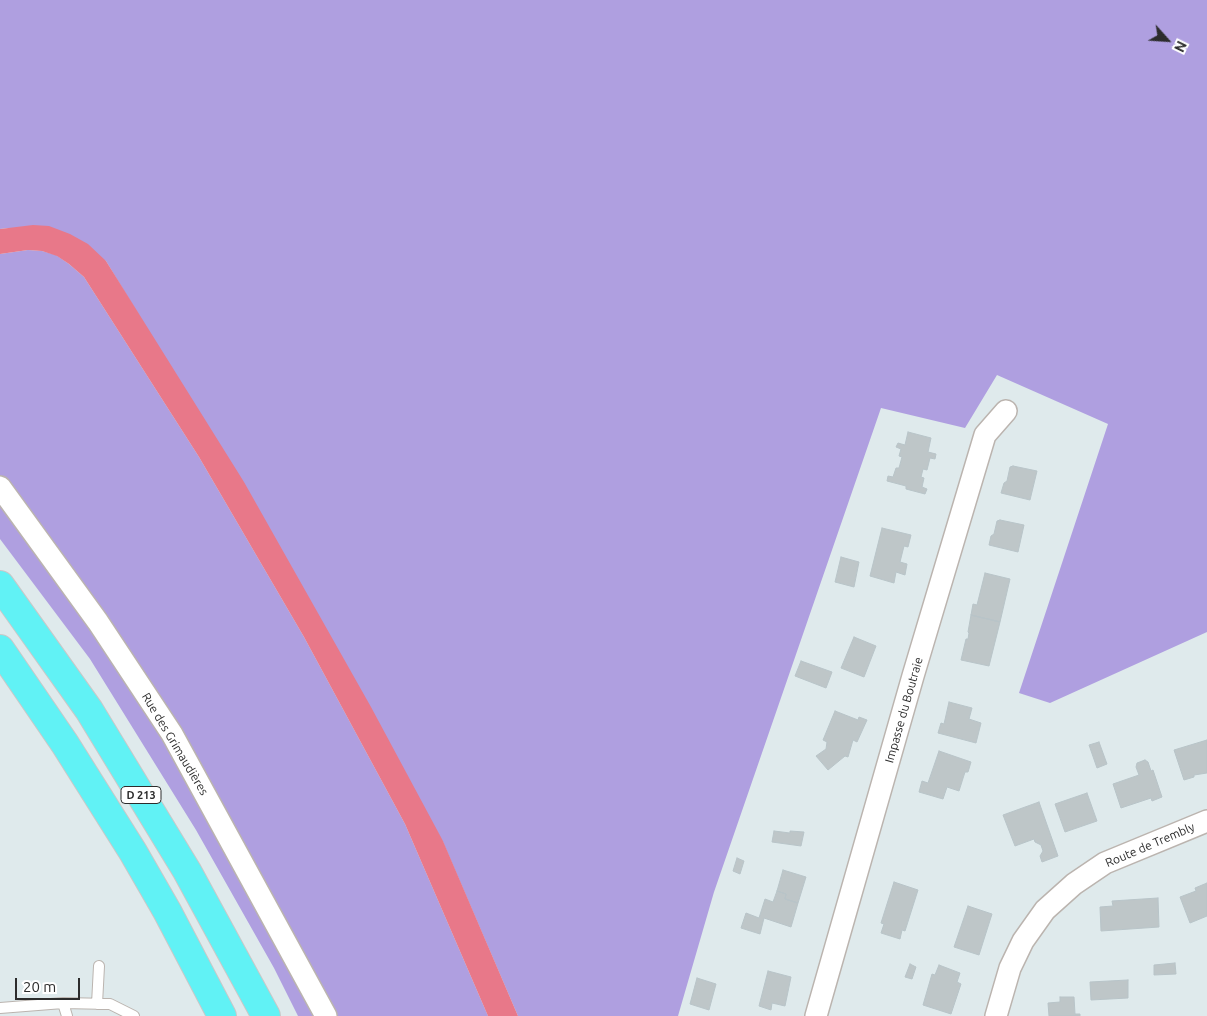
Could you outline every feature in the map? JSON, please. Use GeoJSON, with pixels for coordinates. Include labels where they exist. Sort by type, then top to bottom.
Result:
{"type":"FeatureCollection","features":[{"type":"Feature","properties":{"kind":"highway","name":"D 213"},"geometry":{"type":"LineString","coordinates":[[0,585],[89,710],[187,872],[266,1016]]}},
{"type":"Feature","properties":{"kind":"highway","name":"D 213"},"geometry":{"type":"LineString","coordinates":[[0,649],[65,744],[133,852],[167,911],[222,1016]]}},
{"type":"Feature","properties":{"kind":"street","name":"Impasse du Boutraie"},"geometry":{"type":"LineString","coordinates":[[816,1016],[913,676],[985,435],[1006,411]]}},
{"type":"Feature","properties":{"kind":"street","name":"Rue des Grimaudières"},"geometry":{"type":"LineString","coordinates":[[0,487],[98,622],[172,734],[326,1016]]}},
{"type":"Feature","properties":{"kind":"street","name":"Route de Trembly"},"geometry":{"type":"LineString","coordinates":[[996,1016],[1010,968],[1023,940],[1045,910],[1074,884],[1104,863],[1207,821]]}},
{"type":"Feature","properties":{"kind":"lane"},"geometry":{"type":"LineString","coordinates":[[97,1004],[99,966]]}},
{"type":"Feature","properties":{"kind":"lane"},"geometry":{"type":"LineString","coordinates":[[63,1003],[67,1016]]}},
{"type":"Feature","properties":{"kind":"lane"},"geometry":{"type":"LineString","coordinates":[[0,1008],[63,1003],[110,1004],[134,1016]]}},
{"type":"Feature","properties":{"kind":"lane"},"geometry":{"type":"LineString","coordinates":[[23,1016],[29,1006]]}},
{"type":"Feature","properties":{"kind":"shaded area"},"geometry":{"type":"Polygon","coordinates":[[[0,0],[1207,0],[1207,632],[1050,703],[1019,693],[1108,424],[997,375],[965,428],[881,408],[714,892],[678,1016],[518,1016],[443,842],[106,261],[8,228],[0,229],[0,0]]]}},
{"type":"Feature","properties":{"kind":"shaded area"},"geometry":{"type":"Polygon","coordinates":[[[33,225],[49,226],[70,234],[88,244],[106,261],[244,482],[371,707],[443,841],[518,1016],[488,1016],[405,824],[304,637],[199,457],[84,277],[57,256],[42,251],[28,250],[0,254],[0,229],[33,225]]]}},
{"type":"Feature","properties":{"kind":"shaded area"},"geometry":{"type":"Polygon","coordinates":[[[28,250],[56,255],[84,277],[199,457],[304,637],[405,824],[488,1016],[298,1016],[274,968],[196,830],[90,659],[0,539],[0,254],[28,250]]]}},
{"type":"Feature","properties":{"kind":"building"},"geometry":{"type":"Polygon","coordinates":[[[908,432],[931,438],[928,452],[936,454],[935,459],[930,458],[927,470],[923,469],[921,477],[924,478],[922,487],[927,489],[925,494],[887,481],[888,476],[893,477],[896,468],[899,468],[902,457],[899,456],[901,449],[896,447],[898,443],[905,445],[908,432]]]}},
{"type":"Feature","properties":{"kind":"building"},"geometry":{"type":"Polygon","coordinates":[[[1010,467],[1037,471],[1030,500],[1001,493],[1004,483],[1007,481],[1010,467]]]}},
{"type":"Feature","properties":{"kind":"building"},"geometry":{"type":"Polygon","coordinates":[[[997,521],[1024,525],[1018,552],[989,545],[997,521]]]}},
{"type":"Feature","properties":{"kind":"building"},"geometry":{"type":"Polygon","coordinates":[[[882,528],[911,535],[908,547],[904,546],[900,562],[907,564],[905,575],[896,572],[894,583],[870,576],[882,528]]]}},
{"type":"Feature","properties":{"kind":"building"},"geometry":{"type":"Polygon","coordinates":[[[841,557],[859,562],[854,587],[835,582],[841,557]]]}},
{"type":"Feature","properties":{"kind":"building"},"geometry":{"type":"Polygon","coordinates":[[[985,573],[1010,579],[1000,622],[971,615],[973,604],[977,605],[985,573]]]}},
{"type":"Feature","properties":{"kind":"building"},"geometry":{"type":"Polygon","coordinates":[[[971,615],[1000,622],[989,666],[961,660],[966,639],[968,639],[971,615]]]}},
{"type":"Feature","properties":{"kind":"building"},"geometry":{"type":"Polygon","coordinates":[[[854,637],[876,646],[864,677],[841,668],[854,637]]]}},
{"type":"Feature","properties":{"kind":"building"},"geometry":{"type":"Polygon","coordinates":[[[801,661],[832,672],[826,688],[795,676],[801,661]]]}},
{"type":"Feature","properties":{"kind":"building"},"geometry":{"type":"Polygon","coordinates":[[[949,702],[972,708],[969,719],[981,723],[976,743],[938,733],[941,723],[944,724],[949,702]]]}},
{"type":"Feature","properties":{"kind":"building"},"geometry":{"type":"Polygon","coordinates":[[[835,711],[858,720],[859,717],[867,720],[857,742],[853,740],[848,757],[845,756],[828,770],[816,756],[826,749],[827,742],[823,740],[835,711]]]}},
{"type":"Feature","properties":{"kind":"building"},"geometry":{"type":"Polygon","coordinates":[[[1207,740],[1207,773],[1194,775],[1194,777],[1184,780],[1174,750],[1207,740]]]}},
{"type":"Feature","properties":{"kind":"building"},"geometry":{"type":"Polygon","coordinates":[[[1099,742],[1107,764],[1097,768],[1089,745],[1099,742]]]}},
{"type":"Feature","properties":{"kind":"building"},"geometry":{"type":"Polygon","coordinates":[[[939,751],[971,762],[968,772],[965,772],[959,791],[947,787],[943,799],[919,792],[922,781],[928,783],[939,751]]]}},
{"type":"Feature","properties":{"kind":"building"},"geometry":{"type":"Polygon","coordinates":[[[1145,760],[1148,762],[1151,771],[1153,770],[1162,797],[1152,801],[1151,798],[1121,808],[1113,784],[1139,775],[1136,767],[1137,763],[1145,760]]]}},
{"type":"Feature","properties":{"kind":"building"},"geometry":{"type":"Polygon","coordinates":[[[1087,793],[1097,821],[1065,832],[1055,804],[1087,793]]]}},
{"type":"Feature","properties":{"kind":"building"},"geometry":{"type":"Polygon","coordinates":[[[1039,802],[1058,856],[1042,862],[1040,856],[1043,851],[1041,845],[1035,842],[1034,839],[1015,846],[1003,815],[1039,802]]]}},
{"type":"Feature","properties":{"kind":"building"},"geometry":{"type":"Polygon","coordinates":[[[774,831],[804,832],[801,846],[772,842],[774,831]]]}},
{"type":"Feature","properties":{"kind":"building"},"geometry":{"type":"Polygon","coordinates":[[[737,858],[744,861],[740,874],[733,871],[737,858]]]}},
{"type":"Feature","properties":{"kind":"building"},"geometry":{"type":"Polygon","coordinates":[[[783,870],[806,877],[798,903],[785,899],[786,894],[777,891],[783,870]]]}},
{"type":"Feature","properties":{"kind":"building"},"geometry":{"type":"Polygon","coordinates":[[[894,882],[918,890],[905,931],[902,930],[900,939],[881,933],[884,924],[881,923],[894,882]]]}},
{"type":"Feature","properties":{"kind":"building"},"geometry":{"type":"Polygon","coordinates":[[[1207,883],[1207,916],[1190,923],[1180,897],[1196,891],[1195,888],[1207,883]]]}},
{"type":"Feature","properties":{"kind":"building"},"geometry":{"type":"Polygon","coordinates":[[[777,891],[786,894],[785,899],[798,903],[791,927],[764,918],[760,934],[741,928],[746,913],[759,918],[765,899],[773,902],[777,891]]]}},
{"type":"Feature","properties":{"kind":"building"},"geometry":{"type":"Polygon","coordinates":[[[1158,898],[1159,927],[1101,931],[1100,907],[1113,906],[1112,901],[1158,898]]]}},
{"type":"Feature","properties":{"kind":"building"},"geometry":{"type":"Polygon","coordinates":[[[968,906],[992,914],[979,955],[954,947],[968,906]]]}},
{"type":"Feature","properties":{"kind":"building"},"geometry":{"type":"Polygon","coordinates":[[[1175,963],[1176,974],[1154,975],[1154,965],[1175,963]]]}},
{"type":"Feature","properties":{"kind":"building"},"geometry":{"type":"Polygon","coordinates":[[[910,964],[916,967],[912,979],[905,977],[910,964]]]}},
{"type":"Feature","properties":{"kind":"building"},"geometry":{"type":"Polygon","coordinates":[[[939,965],[960,973],[957,982],[961,984],[951,1014],[923,1005],[932,974],[935,975],[939,965]]]}},
{"type":"Feature","properties":{"kind":"building"},"geometry":{"type":"Polygon","coordinates":[[[768,971],[791,977],[785,1006],[772,1003],[771,1010],[759,1006],[768,971]]]}},
{"type":"Feature","properties":{"kind":"building"},"geometry":{"type":"Polygon","coordinates":[[[697,978],[716,984],[709,1010],[690,1004],[697,978]]]}},
{"type":"Feature","properties":{"kind":"building"},"geometry":{"type":"Polygon","coordinates":[[[1128,980],[1128,998],[1091,1000],[1090,982],[1128,980]]]}},
{"type":"Feature","properties":{"kind":"building"},"geometry":{"type":"Polygon","coordinates":[[[1060,997],[1074,997],[1075,1014],[1080,1014],[1080,1016],[1049,1016],[1048,1003],[1060,1002],[1060,997]]]}}]}
